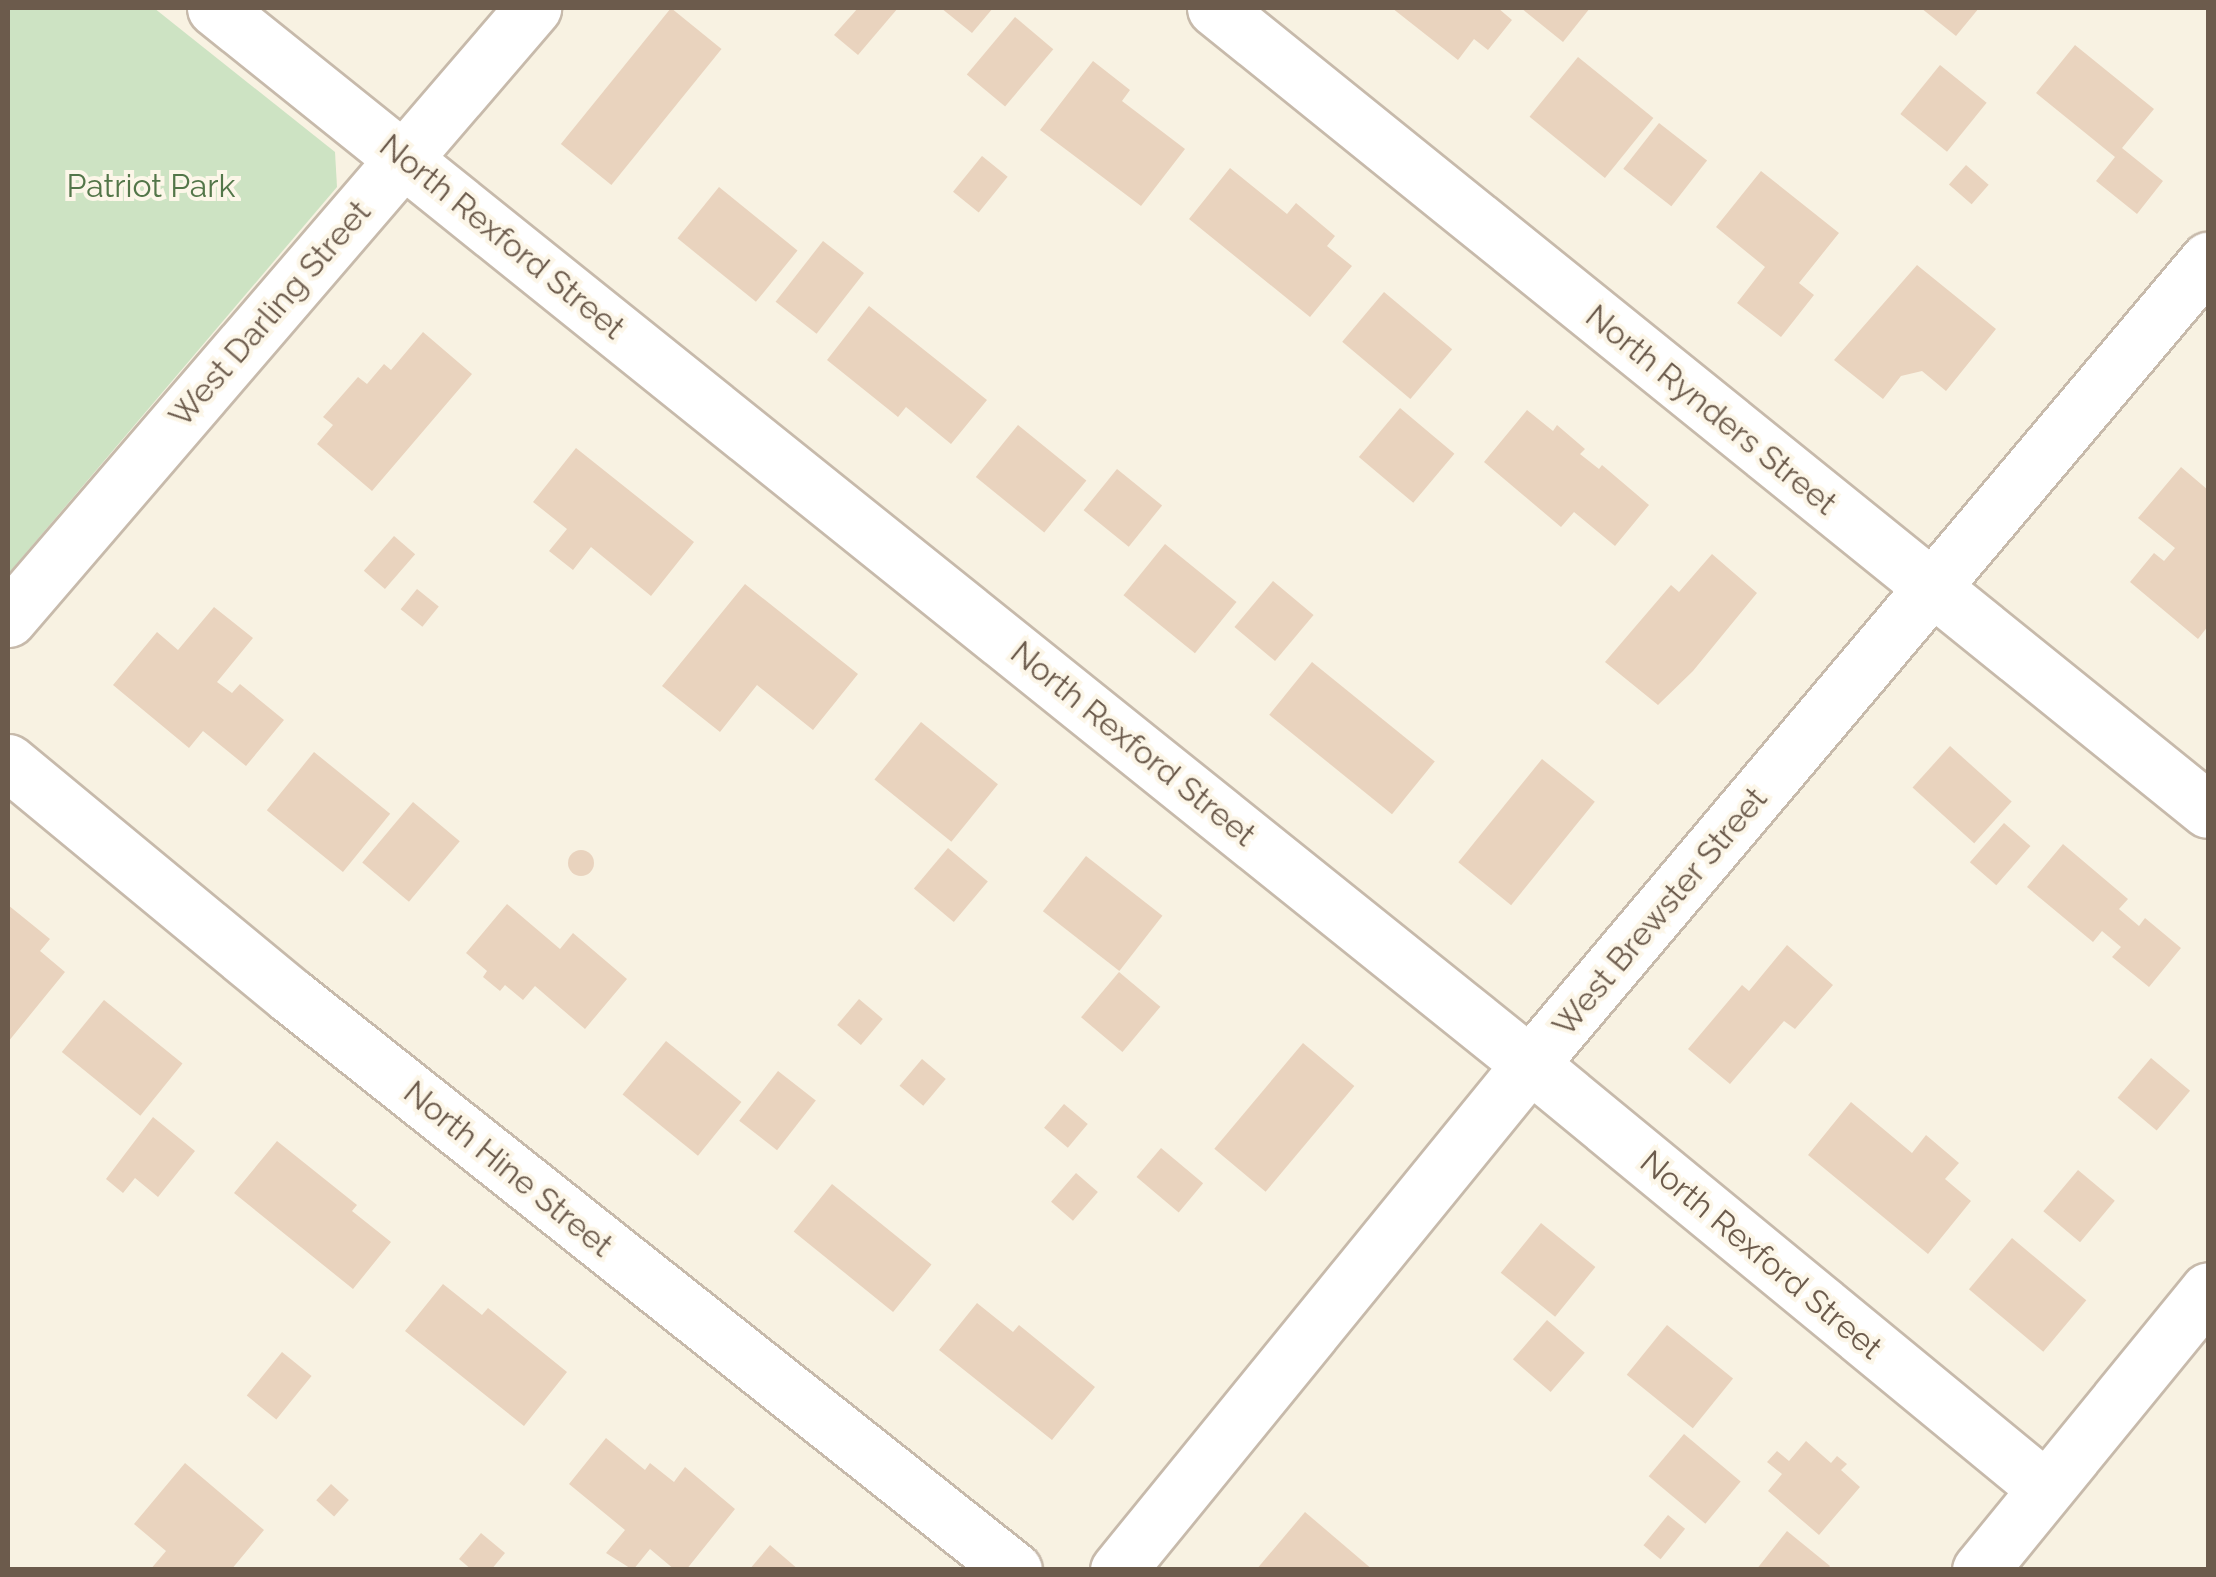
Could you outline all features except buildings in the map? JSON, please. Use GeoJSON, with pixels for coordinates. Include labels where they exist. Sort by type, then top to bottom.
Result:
{"type":"FeatureCollection","features":[{"type":"Feature","properties":{"kind":"street","name":"North Rexford Street"},"geometry":{"type":"LineString","coordinates":[[215,8],[1530,1064],[2044,1488]]}},
{"type":"Feature","properties":{"kind":"street","name":"West Darling Street"},"geometry":{"type":"LineString","coordinates":[[8,619],[533,8]]}},
{"type":"Feature","properties":{"kind":"street","name":"North Rynders Street"},"geometry":{"type":"LineString","coordinates":[[1215,8],[2208,810]]}},
{"type":"Feature","properties":{"kind":"street","name":"West Brewster Street"},"geometry":{"type":"LineString","coordinates":[[1118,1570],[1530,1064],[1934,590],[2208,260]]}},
{"type":"Feature","properties":{"kind":"street","name":"North Hine Street"},"geometry":{"type":"LineString","coordinates":[[8,762],[291,996],[1014,1570]]}},
{"type":"Feature","properties":{"kind":"street"},"geometry":{"type":"LineString","coordinates":[[1980,1570],[2208,1290]]}},
{"type":"Feature","properties":{"kind":"green space","name":"Patriot Park"},"geometry":{"type":"Polygon","coordinates":[[[8,8],[154,8],[335,152],[337,187],[8,574],[8,8]]]}}]}
